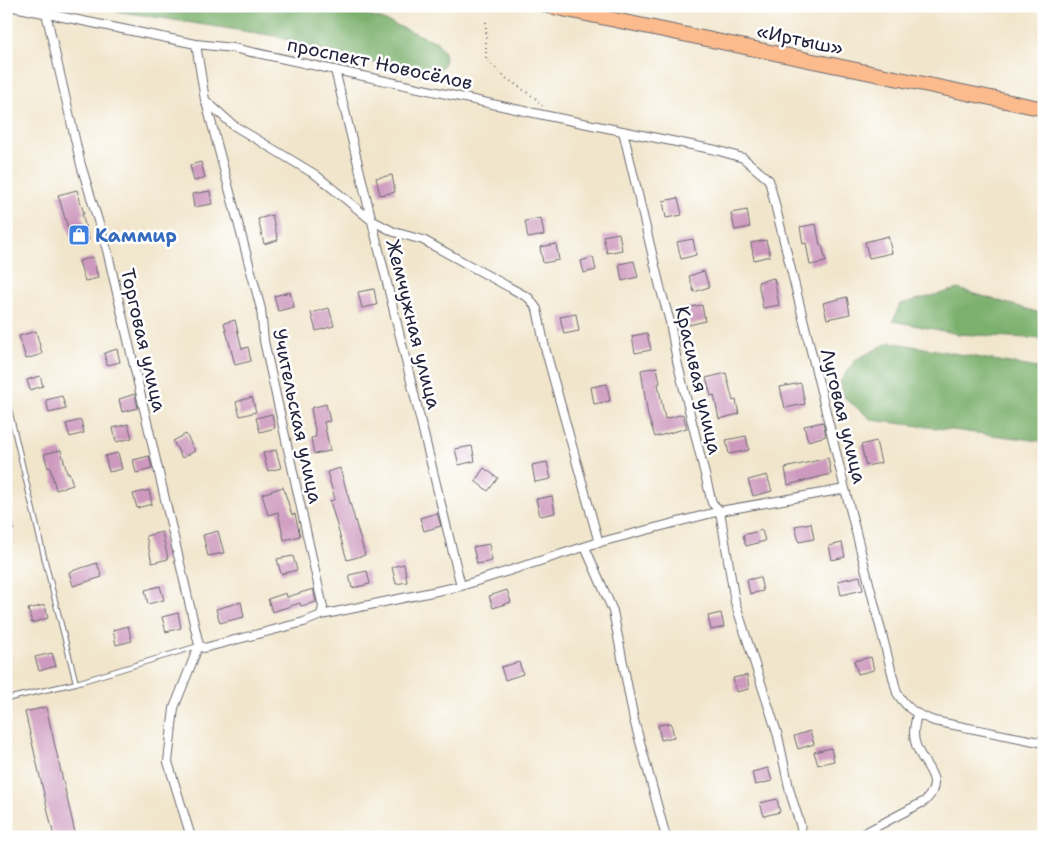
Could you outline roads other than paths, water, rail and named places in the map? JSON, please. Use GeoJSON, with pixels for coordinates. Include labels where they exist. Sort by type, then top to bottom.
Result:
{"type":"FeatureCollection","features":[{"type":"Feature","properties":{"kind":"highway","name":"«Иртыш»"},"geometry":{"type":"LineString","coordinates":[[548,6],[1044,109]]}},
{"type":"Feature","properties":{"kind":"street","name":"проспект Новосёлов"},"geometry":{"type":"LineString","coordinates":[[9,6],[196,44],[233,48],[716,150],[743,158]]}},
{"type":"Feature","properties":{"kind":"street","name":"Торговая улица"},"geometry":{"type":"LineString","coordinates":[[46,13],[81,165],[107,250],[199,646]]}},
{"type":"Feature","properties":{"kind":"street","name":"Учительская улица"},"geometry":{"type":"LineString","coordinates":[[196,44],[205,100],[261,309],[264,341],[323,607],[321,615]]}},
{"type":"Feature","properties":{"kind":"street","name":"Жемчужная улица"},"geometry":{"type":"LineString","coordinates":[[335,70],[461,586]]}},
{"type":"Feature","properties":{"kind":"street"},"geometry":{"type":"LineString","coordinates":[[205,100],[233,125],[316,176],[372,220],[394,232],[424,240],[529,298],[537,309],[545,348],[599,543]]}},
{"type":"Feature","properties":{"kind":"street","name":"Красивая улица"},"geometry":{"type":"LineString","coordinates":[[622,131],[657,278],[670,322],[677,361],[712,503],[720,511],[735,602],[778,736],[802,837]]}},
{"type":"Feature","properties":{"kind":"street","name":"Луговая улица"},"geometry":{"type":"LineString","coordinates":[[743,158],[769,180],[897,693],[906,707],[917,714]]}},
{"type":"Feature","properties":{"kind":"street"},"geometry":{"type":"LineString","coordinates":[[191,837],[168,762],[174,708],[199,646],[204,648],[304,622],[321,615],[461,586],[585,547],[720,511],[845,489]]}},
{"type":"Feature","properties":{"kind":"street"},"geometry":{"type":"LineString","coordinates":[[585,547],[613,612],[634,720],[666,837]]}},
{"type":"Feature","properties":{"kind":"street"},"geometry":{"type":"LineString","coordinates":[[857,837],[925,801],[932,794],[935,780],[916,746],[913,734],[917,714],[934,721],[1044,743]]}},
{"type":"Feature","properties":{"kind":"lane"},"geometry":{"type":"LineString","coordinates":[[6,396],[76,682]]}},
{"type":"Feature","properties":{"kind":"lane"},"geometry":{"type":"LineString","coordinates":[[6,700],[76,682],[199,646]]}},
{"type":"Feature","properties":{"kind":"place","name":"Каммир"},"geometry":{"type":"Point","coordinates":[79,235]}}]}
